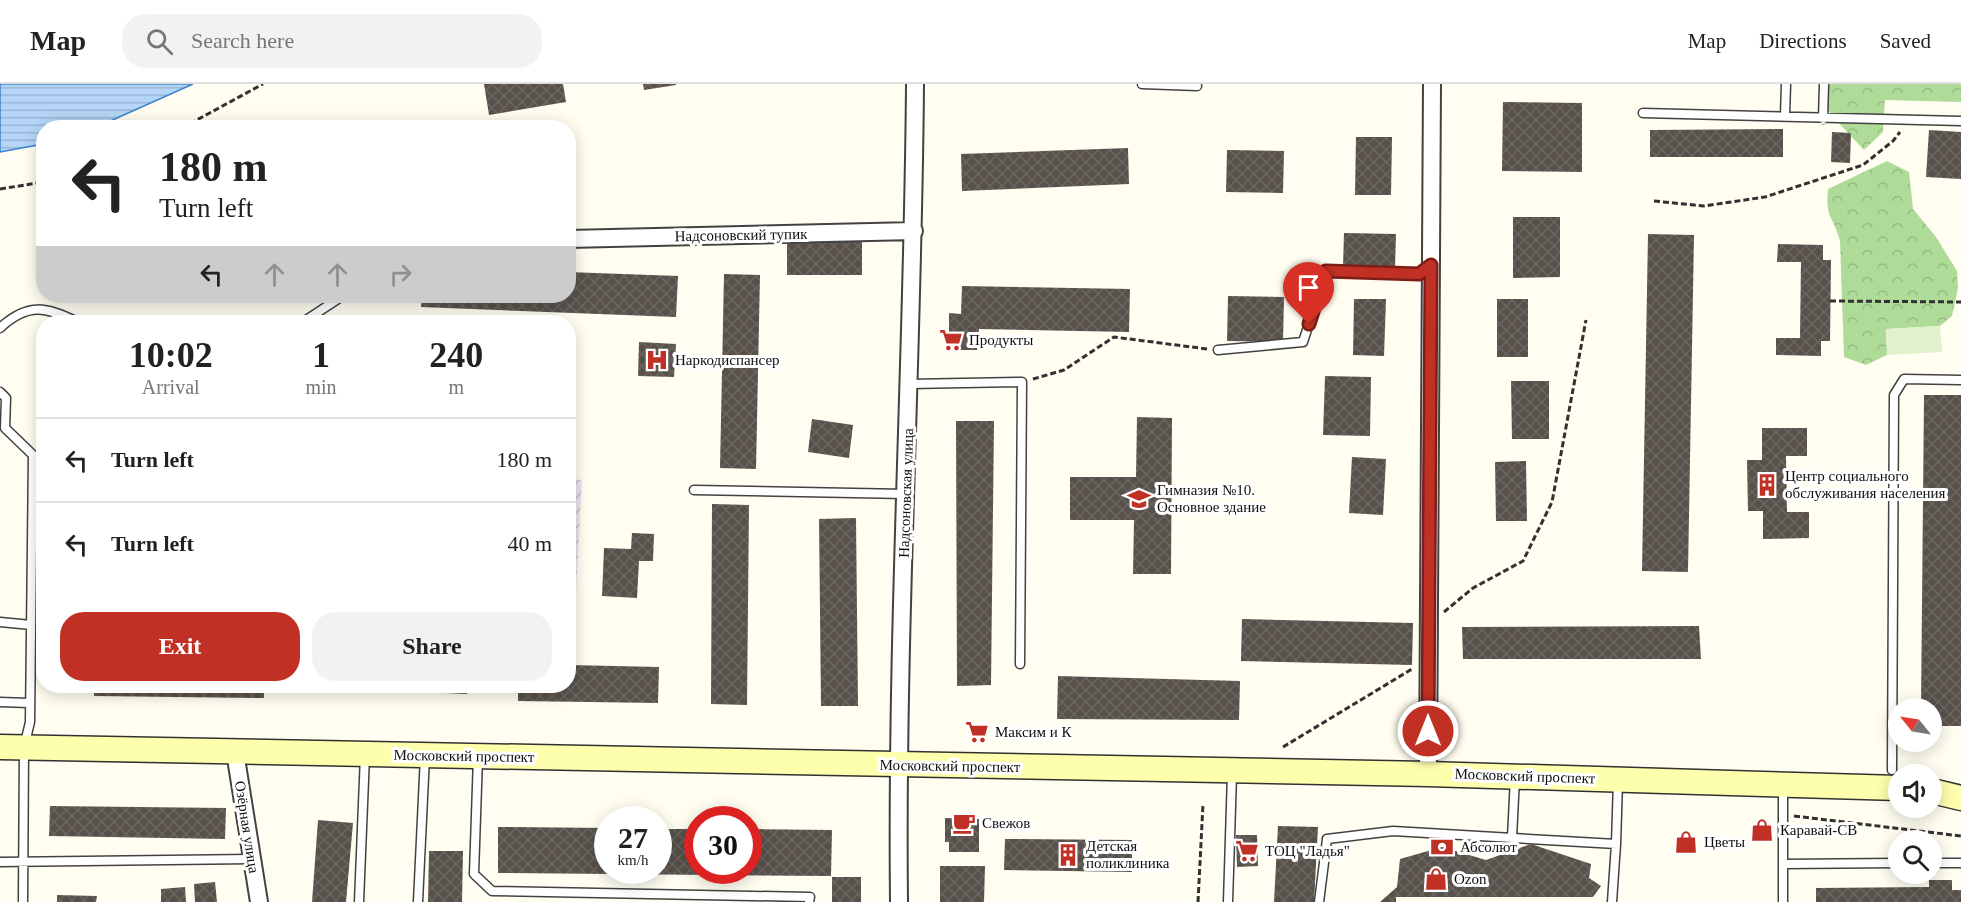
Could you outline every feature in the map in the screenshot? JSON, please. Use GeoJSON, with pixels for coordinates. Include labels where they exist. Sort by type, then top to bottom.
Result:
{"type":"FeatureCollection","features":[{"type":"Feature","properties":{"kind":"main road","name":"Московский проспект"},"geometry":{"type":"LineString","coordinates":[[0,747],[1783,782],[1888,779]]}},
{"type":"Feature","properties":{"kind":"main road"},"geometry":{"type":"LineString","coordinates":[[1942,793],[1961,798]]}},
{"type":"Feature","properties":{"kind":"street","name":"Надсоновская улица"},"geometry":{"type":"LineString","coordinates":[[899,902],[898,765],[914,231],[915,84]]}},
{"type":"Feature","properties":{"kind":"street"},"geometry":{"type":"LineString","coordinates":[[1428,774],[1432,84]]}},
{"type":"Feature","properties":{"kind":"street","name":"Надсоновский тупик"},"geometry":{"type":"LineString","coordinates":[[576,239],[914,231]]}},
{"type":"Feature","properties":{"kind":"street","name":"Озёрная улица"},"geometry":{"type":"LineString","coordinates":[[235,752],[259,902]]}},
{"type":"Feature","properties":{"kind":"lane"},"geometry":{"type":"LineString","coordinates":[[1142,84],[1197,86]]}},
{"type":"Feature","properties":{"kind":"lane"},"geometry":{"type":"LineString","coordinates":[[1785,116],[1786,84]]}},
{"type":"Feature","properties":{"kind":"lane"},"geometry":{"type":"LineString","coordinates":[[1823,119],[1824,84]]}},
{"type":"Feature","properties":{"kind":"lane"},"geometry":{"type":"LineString","coordinates":[[1643,113],[1961,121]]}},
{"type":"Feature","properties":{"kind":"lane"},"geometry":{"type":"LineString","coordinates":[[1218,350],[1303,342],[1326,271],[1419,274],[1431,265]]}},
{"type":"Feature","properties":{"kind":"lane"},"geometry":{"type":"LineString","coordinates":[[314,315],[332,303]]}},
{"type":"Feature","properties":{"kind":"lane"},"geometry":{"type":"LineString","coordinates":[[0,328],[11,317],[34,309],[51,310],[62,315]]}},
{"type":"Feature","properties":{"kind":"lane"},"geometry":{"type":"LineString","coordinates":[[1895,764],[1894,395],[1904,379],[1961,380]]}},
{"type":"Feature","properties":{"kind":"lane"},"geometry":{"type":"LineString","coordinates":[[909,384],[1022,382],[1020,664]]}},
{"type":"Feature","properties":{"kind":"lane"},"geometry":{"type":"LineString","coordinates":[[0,392],[6,398],[6,428],[33,455],[30,722],[24,747],[23,902]]}},
{"type":"Feature","properties":{"kind":"lane"},"geometry":{"type":"LineString","coordinates":[[694,490],[906,494]]}},
{"type":"Feature","properties":{"kind":"lane"},"geometry":{"type":"LineString","coordinates":[[0,622],[31,625]]}},
{"type":"Feature","properties":{"kind":"lane"},"geometry":{"type":"LineString","coordinates":[[0,702],[29,704]]}},
{"type":"Feature","properties":{"kind":"lane"},"geometry":{"type":"LineString","coordinates":[[359,902],[365,754]]}},
{"type":"Feature","properties":{"kind":"lane"},"geometry":{"type":"LineString","coordinates":[[418,902],[424,755]]}},
{"type":"Feature","properties":{"kind":"lane"},"geometry":{"type":"LineString","coordinates":[[478,756],[474,874],[492,891],[810,897],[809,902]]}},
{"type":"Feature","properties":{"kind":"lane"},"geometry":{"type":"LineString","coordinates":[[1228,902],[1233,772]]}},
{"type":"Feature","properties":{"kind":"lane"},"geometry":{"type":"LineString","coordinates":[[1512,838],[1515,777]]}},
{"type":"Feature","properties":{"kind":"lane"},"geometry":{"type":"LineString","coordinates":[[1612,902],[1618,779]]}},
{"type":"Feature","properties":{"kind":"lane"},"geometry":{"type":"LineString","coordinates":[[1783,782],[1783,902]]}},
{"type":"Feature","properties":{"kind":"lane"},"geometry":{"type":"LineString","coordinates":[[1319,902],[1327,839],[1394,831],[1616,844]]}},
{"type":"Feature","properties":{"kind":"lane"},"geometry":{"type":"LineString","coordinates":[[0,862],[252,859]]}},
{"type":"Feature","properties":{"kind":"lane"},"geometry":{"type":"LineString","coordinates":[[1783,864],[1888,863]]}},
{"type":"Feature","properties":{"kind":"lane"},"geometry":{"type":"LineString","coordinates":[[1942,863],[1961,863]]}},
{"type":"Feature","properties":{"kind":"path"},"geometry":{"type":"LineString","coordinates":[[197,120],[263,84]]}},
{"type":"Feature","properties":{"kind":"path"},"geometry":{"type":"LineString","coordinates":[[1653,201],[1704,206],[1765,197],[1863,165],[1893,141],[1908,120]]}},
{"type":"Feature","properties":{"kind":"path"},"geometry":{"type":"LineString","coordinates":[[0,189],[36,183]]}},
{"type":"Feature","properties":{"kind":"path"},"geometry":{"type":"LineString","coordinates":[[1830,301],[1961,302]]}},
{"type":"Feature","properties":{"kind":"path"},"geometry":{"type":"LineString","coordinates":[[1429,625],[1473,588],[1523,561],[1552,502],[1586,320]]}},
{"type":"Feature","properties":{"kind":"path"},"geometry":{"type":"LineString","coordinates":[[1022,382],[1064,370],[1114,337],[1218,350]]}},
{"type":"Feature","properties":{"kind":"path"},"geometry":{"type":"LineString","coordinates":[[1283,747],[1414,668],[1429,642]]}},
{"type":"Feature","properties":{"kind":"path"},"geometry":{"type":"LineString","coordinates":[[1198,902],[1203,804]]}},
{"type":"Feature","properties":{"kind":"path"},"geometry":{"type":"LineString","coordinates":[[1783,814],[1961,836]]}},
{"type":"Feature","properties":{"kind":"shaded area"},"geometry":{"type":"Polygon","coordinates":[[[576,480],[582,480],[576,590],[576,480]]]}},
{"type":"Feature","properties":{"kind":"green space"},"geometry":{"type":"Polygon","coordinates":[[[1827,84],[1961,84],[1961,102],[1885,100],[1883,132],[1864,150],[1833,117],[1818,94],[1827,84]]]}},
{"type":"Feature","properties":{"kind":"green space"},"geometry":{"type":"Polygon","coordinates":[[[1887,161],[1909,172],[1913,209],[1936,237],[1957,271],[1958,288],[1952,316],[1940,326],[1886,329],[1887,355],[1866,365],[1844,357],[1840,241],[1829,212],[1828,189],[1887,161]]]}},
{"type":"Feature","properties":{"kind":"green space"},"geometry":{"type":"Polygon","coordinates":[[[1940,326],[1942,352],[1887,355],[1886,329],[1940,326]]]}},
{"type":"Feature","properties":{"kind":"water"},"geometry":{"type":"Polygon","coordinates":[[[0,84],[193,84],[113,120],[36,120],[36,145],[0,152],[0,84]]]}},
{"type":"Feature","properties":{"kind":"building"},"geometry":{"type":"Polygon","coordinates":[[[484,84],[563,84],[566,102],[489,115],[484,84]]]}},
{"type":"Feature","properties":{"kind":"building"},"geometry":{"type":"Polygon","coordinates":[[[643,84],[676,84],[676,85],[644,90],[643,84]]]}},
{"type":"Feature","properties":{"kind":"building"},"geometry":{"type":"Polygon","coordinates":[[[1503,102],[1582,103],[1582,172],[1502,171],[1503,102]]]}},
{"type":"Feature","properties":{"kind":"building"},"geometry":{"type":"Polygon","coordinates":[[[1783,129],[1783,157],[1650,157],[1650,130],[1783,129]]]}},
{"type":"Feature","properties":{"kind":"building"},"geometry":{"type":"Polygon","coordinates":[[[1929,130],[1961,132],[1961,179],[1926,177],[1929,130]]]}},
{"type":"Feature","properties":{"kind":"building"},"geometry":{"type":"Polygon","coordinates":[[[1832,132],[1851,133],[1850,163],[1831,162],[1832,132]]]}},
{"type":"Feature","properties":{"kind":"building"},"geometry":{"type":"Polygon","coordinates":[[[1356,137],[1392,137],[1391,195],[1355,195],[1356,137]]]}},
{"type":"Feature","properties":{"kind":"building"},"geometry":{"type":"Polygon","coordinates":[[[1128,148],[1129,184],[962,191],[961,154],[1128,148]]]}},
{"type":"Feature","properties":{"kind":"building"},"geometry":{"type":"Polygon","coordinates":[[[1227,150],[1284,151],[1283,193],[1226,192],[1227,150]]]}},
{"type":"Feature","properties":{"kind":"building"},"geometry":{"type":"Polygon","coordinates":[[[1513,217],[1560,217],[1560,277],[1513,278],[1513,217]]]}},
{"type":"Feature","properties":{"kind":"building"},"geometry":{"type":"Polygon","coordinates":[[[1344,233],[1396,234],[1395,268],[1343,267],[1344,233]]]}},
{"type":"Feature","properties":{"kind":"building"},"geometry":{"type":"Polygon","coordinates":[[[1648,234],[1694,235],[1688,572],[1642,571],[1648,234]]]}},
{"type":"Feature","properties":{"kind":"building"},"geometry":{"type":"Polygon","coordinates":[[[787,238],[862,238],[862,275],[787,275],[787,238]]]}},
{"type":"Feature","properties":{"kind":"building"},"geometry":{"type":"Polygon","coordinates":[[[1778,244],[1823,245],[1823,260],[1831,260],[1830,341],[1821,341],[1821,356],[1776,355],[1776,338],[1800,338],[1801,262],[1777,262],[1778,244]]]}},
{"type":"Feature","properties":{"kind":"building"},"geometry":{"type":"Polygon","coordinates":[[[576,272],[678,276],[676,317],[421,307],[421,303],[576,303],[576,272]]]}},
{"type":"Feature","properties":{"kind":"building"},"geometry":{"type":"Polygon","coordinates":[[[724,274],[760,275],[756,469],[720,468],[724,274]]]}},
{"type":"Feature","properties":{"kind":"building"},"geometry":{"type":"Polygon","coordinates":[[[962,286],[1130,289],[1129,332],[979,329],[979,350],[949,350],[949,313],[961,314],[962,286]]]}},
{"type":"Feature","properties":{"kind":"building"},"geometry":{"type":"Polygon","coordinates":[[[1228,296],[1284,297],[1283,342],[1227,341],[1228,296]]]}},
{"type":"Feature","properties":{"kind":"building"},"geometry":{"type":"Polygon","coordinates":[[[1354,299],[1386,299],[1384,356],[1353,355],[1354,299]]]}},
{"type":"Feature","properties":{"kind":"building"},"geometry":{"type":"Polygon","coordinates":[[[1497,299],[1528,299],[1528,357],[1497,357],[1497,299]]]}},
{"type":"Feature","properties":{"kind":"building","name":"Наркодиспансер"},"geometry":{"type":"Polygon","coordinates":[[[639,342],[676,344],[674,377],[638,376],[639,342]]]}},
{"type":"Feature","properties":{"kind":"building"},"geometry":{"type":"Polygon","coordinates":[[[1325,376],[1371,377],[1370,436],[1323,435],[1325,376]]]}},
{"type":"Feature","properties":{"kind":"building"},"geometry":{"type":"Polygon","coordinates":[[[1511,381],[1549,381],[1549,439],[1512,439],[1511,381]]]}},
{"type":"Feature","properties":{"kind":"building"},"geometry":{"type":"Polygon","coordinates":[[[1924,395],[1961,395],[1961,726],[1942,726],[1942,698],[1921,698],[1924,395]]]}},
{"type":"Feature","properties":{"kind":"building"},"geometry":{"type":"Polygon","coordinates":[[[1137,417],[1172,418],[1171,574],[1133,574],[1134,520],[1070,520],[1070,477],[1136,477],[1137,417]]]}},
{"type":"Feature","properties":{"kind":"building"},"geometry":{"type":"Polygon","coordinates":[[[812,419],[853,425],[849,458],[808,452],[812,419]]]}},
{"type":"Feature","properties":{"kind":"building"},"geometry":{"type":"Polygon","coordinates":[[[956,421],[994,421],[991,685],[957,686],[956,421]]]}},
{"type":"Feature","properties":{"kind":"building","name":"Центр социального обслуживания населения"},"geometry":{"type":"Polygon","coordinates":[[[1762,428],[1807,428],[1807,456],[1786,456],[1787,512],[1809,512],[1809,538],[1763,539],[1763,511],[1748,511],[1747,460],[1762,460],[1762,428]]]}},
{"type":"Feature","properties":{"kind":"building"},"geometry":{"type":"Polygon","coordinates":[[[1352,457],[1386,459],[1383,515],[1349,513],[1352,457]]]}},
{"type":"Feature","properties":{"kind":"building"},"geometry":{"type":"Polygon","coordinates":[[[1526,461],[1527,521],[1496,521],[1495,462],[1526,461]]]}},
{"type":"Feature","properties":{"kind":"building"},"geometry":{"type":"Polygon","coordinates":[[[712,504],[749,505],[747,705],[711,704],[712,504]]]}},
{"type":"Feature","properties":{"kind":"building"},"geometry":{"type":"Polygon","coordinates":[[[856,518],[858,706],[821,706],[819,519],[856,518]]]}},
{"type":"Feature","properties":{"kind":"building"},"geometry":{"type":"Polygon","coordinates":[[[632,533],[654,534],[653,561],[639,561],[637,598],[602,596],[604,548],[631,549],[632,533]]]}},
{"type":"Feature","properties":{"kind":"building"},"geometry":{"type":"Polygon","coordinates":[[[1242,619],[1413,623],[1412,665],[1241,661],[1242,619]]]}},
{"type":"Feature","properties":{"kind":"building"},"geometry":{"type":"Polygon","coordinates":[[[1699,626],[1701,659],[1463,659],[1462,627],[1699,626]]]}},
{"type":"Feature","properties":{"kind":"building"},"geometry":{"type":"Polygon","coordinates":[[[576,665],[659,667],[658,703],[518,701],[518,693],[576,693],[576,665]]]}},
{"type":"Feature","properties":{"kind":"building"},"geometry":{"type":"Polygon","coordinates":[[[1058,676],[1240,681],[1239,720],[1057,719],[1058,676]]]}},
{"type":"Feature","properties":{"kind":"building"},"geometry":{"type":"Polygon","coordinates":[[[94,693],[264,693],[264,698],[94,696],[94,693]]]}},
{"type":"Feature","properties":{"kind":"building"},"geometry":{"type":"Polygon","coordinates":[[[50,806],[226,808],[225,839],[49,836],[50,806]]]}},
{"type":"Feature","properties":{"kind":"building"},"geometry":{"type":"Polygon","coordinates":[[[945,818],[979,819],[979,852],[949,852],[949,842],[945,842],[945,818]]]}},
{"type":"Feature","properties":{"kind":"building"},"geometry":{"type":"Polygon","coordinates":[[[318,820],[353,823],[346,902],[312,902],[318,820]]]}},
{"type":"Feature","properties":{"kind":"building"},"geometry":{"type":"Polygon","coordinates":[[[1278,826],[1318,827],[1314,902],[1274,902],[1278,826]]]}},
{"type":"Feature","properties":{"kind":"building"},"geometry":{"type":"Polygon","coordinates":[[[498,827],[594,828],[594,874],[498,873],[498,827]]]}},
{"type":"Feature","properties":{"kind":"building"},"geometry":{"type":"Polygon","coordinates":[[[672,829],[684,829],[684,875],[672,875],[672,829]]]}},
{"type":"Feature","properties":{"kind":"building"},"geometry":{"type":"Polygon","coordinates":[[[762,829],[832,830],[831,876],[762,875],[762,829]]]}},
{"type":"Feature","properties":{"kind":"building","name":"ТОЦ \"Ладья\""},"geometry":{"type":"Polygon","coordinates":[[[1236,835],[1257,835],[1258,866],[1237,867],[1236,835]]]}},
{"type":"Feature","properties":{"kind":"building","name":"Детская поликлиника"},"geometry":{"type":"Polygon","coordinates":[[[1005,839],[1132,840],[1132,872],[1004,870],[1005,839]]]}},
{"type":"Feature","properties":{"kind":"building"},"geometry":{"type":"Polygon","coordinates":[[[1531,844],[1591,864],[1589,878],[1601,886],[1593,897],[1396,897],[1396,902],[1380,902],[1397,887],[1400,859],[1442,847],[1486,860],[1531,844]]]}},
{"type":"Feature","properties":{"kind":"building"},"geometry":{"type":"Polygon","coordinates":[[[429,851],[463,851],[462,902],[428,902],[429,851]]]}},
{"type":"Feature","properties":{"kind":"building"},"geometry":{"type":"Polygon","coordinates":[[[940,866],[985,866],[984,902],[940,902],[940,866]]]}},
{"type":"Feature","properties":{"kind":"building"},"geometry":{"type":"Polygon","coordinates":[[[832,877],[861,877],[861,902],[832,902],[832,877]]]}},
{"type":"Feature","properties":{"kind":"building"},"geometry":{"type":"Polygon","coordinates":[[[1942,880],[1952,880],[1952,890],[1961,890],[1961,902],[1816,902],[1816,888],[1929,887],[1929,884],[1942,884],[1942,880]]]}},
{"type":"Feature","properties":{"kind":"building"},"geometry":{"type":"Polygon","coordinates":[[[215,882],[217,902],[195,902],[194,884],[215,882]]]}},
{"type":"Feature","properties":{"kind":"building"},"geometry":{"type":"Polygon","coordinates":[[[185,887],[186,902],[161,902],[161,889],[185,887]]]}},
{"type":"Feature","properties":{"kind":"building"},"geometry":{"type":"Polygon","coordinates":[[[57,895],[97,896],[96,902],[57,902],[57,895]]]}},
{"type":"Feature","properties":{"kind":"place","name":"Продукты"},"geometry":{"type":"Point","coordinates":[951,340]}},
{"type":"Feature","properties":{"kind":"place","name":"Наркодиспансер"},"geometry":{"type":"Point","coordinates":[657,360]}},
{"type":"Feature","properties":{"kind":"place","name":"Центр социального обслуживания населения"},"geometry":{"type":"Point","coordinates":[1767,485]}},
{"type":"Feature","properties":{"kind":"place","name":"Гимназия №10. Основное здание"},"geometry":{"type":"Point","coordinates":[1139,499]}},
{"type":"Feature","properties":{"kind":"place","name":"Максим и К"},"geometry":{"type":"Point","coordinates":[977,732]}},
{"type":"Feature","properties":{"kind":"place","name":"Свежов"},"geometry":{"type":"Point","coordinates":[964,823]}},
{"type":"Feature","properties":{"kind":"place","name":"Каравай-СВ"},"geometry":{"type":"Point","coordinates":[1762,830]}},
{"type":"Feature","properties":{"kind":"place","name":"Цветы"},"geometry":{"type":"Point","coordinates":[1686,842]}},
{"type":"Feature","properties":{"kind":"place","name":"Абсолют"},"geometry":{"type":"Point","coordinates":[1442,847]}},
{"type":"Feature","properties":{"kind":"place","name":"ТОЦ \"Ладья\""},"geometry":{"type":"Point","coordinates":[1247,851]}},
{"type":"Feature","properties":{"kind":"place","name":"Детская поликлиника"},"geometry":{"type":"Point","coordinates":[1068,855]}},
{"type":"Feature","properties":{"kind":"place","name":"Ozon"},"geometry":{"type":"Point","coordinates":[1436,879]}},
{"type":"Feature","properties":{"kind":"route"},"geometry":{"type":"LineString","coordinates":[[1309,324],[1326,271],[1419,274],[1431,265],[1428,731]]}}]}
